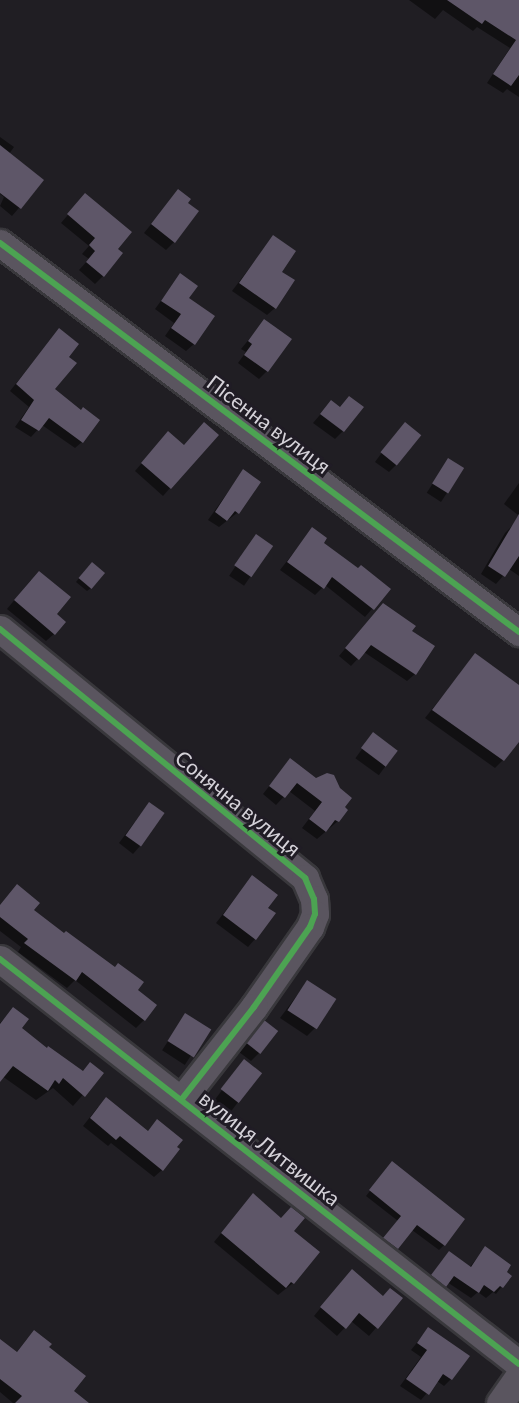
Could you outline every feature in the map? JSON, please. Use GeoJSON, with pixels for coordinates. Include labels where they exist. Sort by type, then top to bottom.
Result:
{"type":"FeatureCollection","features":[{"type":"Feature","properties":{"kind":"street","name":"Пісенна вулиця"},"geometry":{"type":"LineString","coordinates":[[0,243],[519,632]]}},
{"type":"Feature","properties":{"kind":"street","name":"Сонячна вулиця"},"geometry":{"type":"LineString","coordinates":[[0,629],[305,878],[314,899],[315,914],[309,927],[254,1007],[181,1100]]}},
{"type":"Feature","properties":{"kind":"street","name":"вулиця Литвишка"},"geometry":{"type":"LineString","coordinates":[[0,959],[519,1364]]}},
{"type":"Feature","properties":{"kind":"street"},"geometry":{"type":"LineString","coordinates":[[500,1403],[519,1376]]}},
{"type":"Feature","properties":{"kind":"building"},"geometry":{"type":"Polygon","coordinates":[[[447,0],[519,0],[519,75],[511,86],[493,74],[516,40],[485,20],[482,24],[447,0]]]}},
{"type":"Feature","properties":{"kind":"building"},"geometry":{"type":"Polygon","coordinates":[[[0,145],[44,180],[21,209],[0,193],[0,145]]]}},
{"type":"Feature","properties":{"kind":"building"},"geometry":{"type":"Polygon","coordinates":[[[178,189],[191,199],[188,203],[199,211],[175,243],[151,224],[178,189]]]}},
{"type":"Feature","properties":{"kind":"building"},"geometry":{"type":"Polygon","coordinates":[[[85,193],[132,232],[118,249],[123,253],[104,277],[86,262],[95,251],[89,245],[95,238],[67,214],[85,193]]]}},
{"type":"Feature","properties":{"kind":"building"},"geometry":{"type":"Polygon","coordinates":[[[273,235],[296,251],[282,272],[295,280],[276,309],[239,283],[273,235]]]}},
{"type":"Feature","properties":{"kind":"building"},"geometry":{"type":"Polygon","coordinates":[[[180,273],[198,286],[189,298],[215,316],[195,345],[171,328],[181,314],[161,301],[180,273]]]}},
{"type":"Feature","properties":{"kind":"building"},"geometry":{"type":"Polygon","coordinates":[[[264,319],[292,339],[268,372],[244,355],[252,344],[248,341],[264,319]]]}},
{"type":"Feature","properties":{"kind":"building"},"geometry":{"type":"Polygon","coordinates":[[[59,328],[79,344],[69,357],[77,363],[55,389],[81,410],[83,407],[100,420],[83,443],[49,418],[39,431],[21,420],[34,400],[16,384],[59,328]]]}},
{"type":"Feature","properties":{"kind":"building"},"geometry":{"type":"Polygon","coordinates":[[[349,396],[364,407],[344,432],[320,414],[331,400],[340,407],[349,396]]]}},
{"type":"Feature","properties":{"kind":"building"},"geometry":{"type":"Polygon","coordinates":[[[204,422],[219,435],[171,489],[141,463],[168,431],[184,445],[204,422]]]}},
{"type":"Feature","properties":{"kind":"building"},"geometry":{"type":"Polygon","coordinates":[[[405,422],[421,435],[397,466],[380,452],[405,422]]]}},
{"type":"Feature","properties":{"kind":"building"},"geometry":{"type":"Polygon","coordinates":[[[448,458],[464,468],[448,494],[432,483],[448,458]]]}},
{"type":"Feature","properties":{"kind":"building"},"geometry":{"type":"Polygon","coordinates":[[[243,469],[261,482],[239,514],[235,511],[227,521],[215,512],[243,469]]]}},
{"type":"Feature","properties":{"kind":"building"},"geometry":{"type":"Polygon","coordinates":[[[519,514],[519,556],[505,577],[488,566],[519,514]]]}},
{"type":"Feature","properties":{"kind":"building"},"geometry":{"type":"Polygon","coordinates":[[[312,527],[327,538],[324,543],[358,568],[361,565],[391,589],[374,610],[332,577],[324,589],[287,562],[312,527]]]}},
{"type":"Feature","properties":{"kind":"building"},"geometry":{"type":"Polygon","coordinates":[[[256,534],[273,546],[251,577],[234,565],[256,534]]]}},
{"type":"Feature","properties":{"kind":"building"},"geometry":{"type":"Polygon","coordinates":[[[92,562],[105,573],[92,589],[79,578],[92,562]]]}},
{"type":"Feature","properties":{"kind":"building"},"geometry":{"type":"Polygon","coordinates":[[[39,571],[71,597],[57,614],[66,622],[55,635],[14,600],[39,571]]]}},
{"type":"Feature","properties":{"kind":"building"},"geometry":{"type":"Polygon","coordinates":[[[383,603],[416,626],[412,631],[435,646],[416,675],[371,645],[359,660],[345,648],[383,603]]]}},
{"type":"Feature","properties":{"kind":"building"},"geometry":{"type":"Polygon","coordinates":[[[475,653],[519,685],[519,742],[504,761],[432,710],[475,653]]]}},
{"type":"Feature","properties":{"kind":"building"},"geometry":{"type":"Polygon","coordinates":[[[373,732],[398,751],[386,767],[361,748],[373,732]]]}},
{"type":"Feature","properties":{"kind":"building"},"geometry":{"type":"Polygon","coordinates":[[[290,758],[316,778],[327,773],[334,775],[340,788],[352,798],[345,807],[348,810],[339,822],[335,820],[326,832],[309,819],[322,802],[297,783],[285,798],[269,786],[290,758]]]}},
{"type":"Feature","properties":{"kind":"building"},"geometry":{"type":"Polygon","coordinates":[[[149,802],[165,813],[141,846],[125,836],[149,802]]]}},
{"type":"Feature","properties":{"kind":"building"},"geometry":{"type":"Polygon","coordinates":[[[252,875],[278,895],[268,908],[276,913],[256,940],[223,915],[252,875]]]}},
{"type":"Feature","properties":{"kind":"building"},"geometry":{"type":"Polygon","coordinates":[[[17,884],[40,903],[34,910],[115,967],[118,963],[144,982],[138,990],[157,1005],[145,1021],[82,972],[76,981],[24,943],[28,939],[0,917],[0,905],[17,884]]]}},
{"type":"Feature","properties":{"kind":"building"},"geometry":{"type":"Polygon","coordinates":[[[307,980],[336,999],[317,1029],[287,1010],[307,980]]]}},
{"type":"Feature","properties":{"kind":"building"},"geometry":{"type":"Polygon","coordinates":[[[13,1007],[29,1019],[22,1028],[47,1048],[48,1046],[83,1071],[90,1062],[104,1073],[85,1097],[63,1078],[59,1084],[55,1080],[48,1091],[13,1066],[0,1082],[0,1024],[13,1007]]]}},
{"type":"Feature","properties":{"kind":"building"},"geometry":{"type":"Polygon","coordinates":[[[185,1013],[211,1029],[194,1057],[168,1041],[185,1013]]]}},
{"type":"Feature","properties":{"kind":"building"},"geometry":{"type":"Polygon","coordinates":[[[264,1020],[278,1031],[260,1054],[246,1043],[264,1020]]]}},
{"type":"Feature","properties":{"kind":"building"},"geometry":{"type":"Polygon","coordinates":[[[244,1059],[262,1073],[239,1103],[221,1089],[244,1059]]]}},
{"type":"Feature","properties":{"kind":"building"},"geometry":{"type":"Polygon","coordinates":[[[106,1097],[148,1131],[157,1119],[183,1140],[177,1147],[180,1149],[163,1171],[120,1136],[116,1140],[90,1118],[106,1097]]]}},
{"type":"Feature","properties":{"kind":"building"},"geometry":{"type":"Polygon","coordinates":[[[392,1161],[465,1219],[445,1246],[417,1225],[398,1249],[383,1238],[401,1216],[369,1190],[392,1161]]]}},
{"type":"Feature","properties":{"kind":"building"},"geometry":{"type":"Polygon","coordinates":[[[253,1193],[281,1218],[291,1207],[305,1218],[294,1231],[320,1252],[294,1284],[291,1282],[286,1288],[221,1233],[253,1193]]]}},
{"type":"Feature","properties":{"kind":"building"},"geometry":{"type":"Polygon","coordinates":[[[485,1246],[511,1265],[507,1272],[512,1276],[503,1288],[500,1286],[494,1292],[484,1285],[479,1293],[454,1276],[446,1287],[431,1275],[449,1251],[471,1267],[485,1246]]]}},
{"type":"Feature","properties":{"kind":"building"},"geometry":{"type":"Polygon","coordinates":[[[352,1269],[383,1296],[390,1288],[403,1298],[378,1329],[359,1313],[346,1329],[320,1307],[352,1269]]]}},
{"type":"Feature","properties":{"kind":"building"},"geometry":{"type":"Polygon","coordinates":[[[428,1327],[470,1356],[452,1380],[443,1374],[429,1395],[406,1379],[427,1350],[417,1343],[428,1327]]]}},
{"type":"Feature","properties":{"kind":"building"},"geometry":{"type":"Polygon","coordinates":[[[34,1330],[52,1344],[49,1347],[86,1376],[74,1391],[89,1403],[15,1403],[22,1396],[0,1379],[0,1339],[17,1352],[34,1330]]]}},
{"type":"Feature","properties":{"kind":"cycle path"},"geometry":{"type":"LineString","coordinates":[[0,243],[519,632]]}},
{"type":"Feature","properties":{"kind":"cycle path"},"geometry":{"type":"LineString","coordinates":[[0,629],[305,878],[314,899],[315,914],[310,927],[254,1007],[181,1100]]}},
{"type":"Feature","properties":{"kind":"cycle path"},"geometry":{"type":"LineString","coordinates":[[0,959],[519,1364]]}}]}
